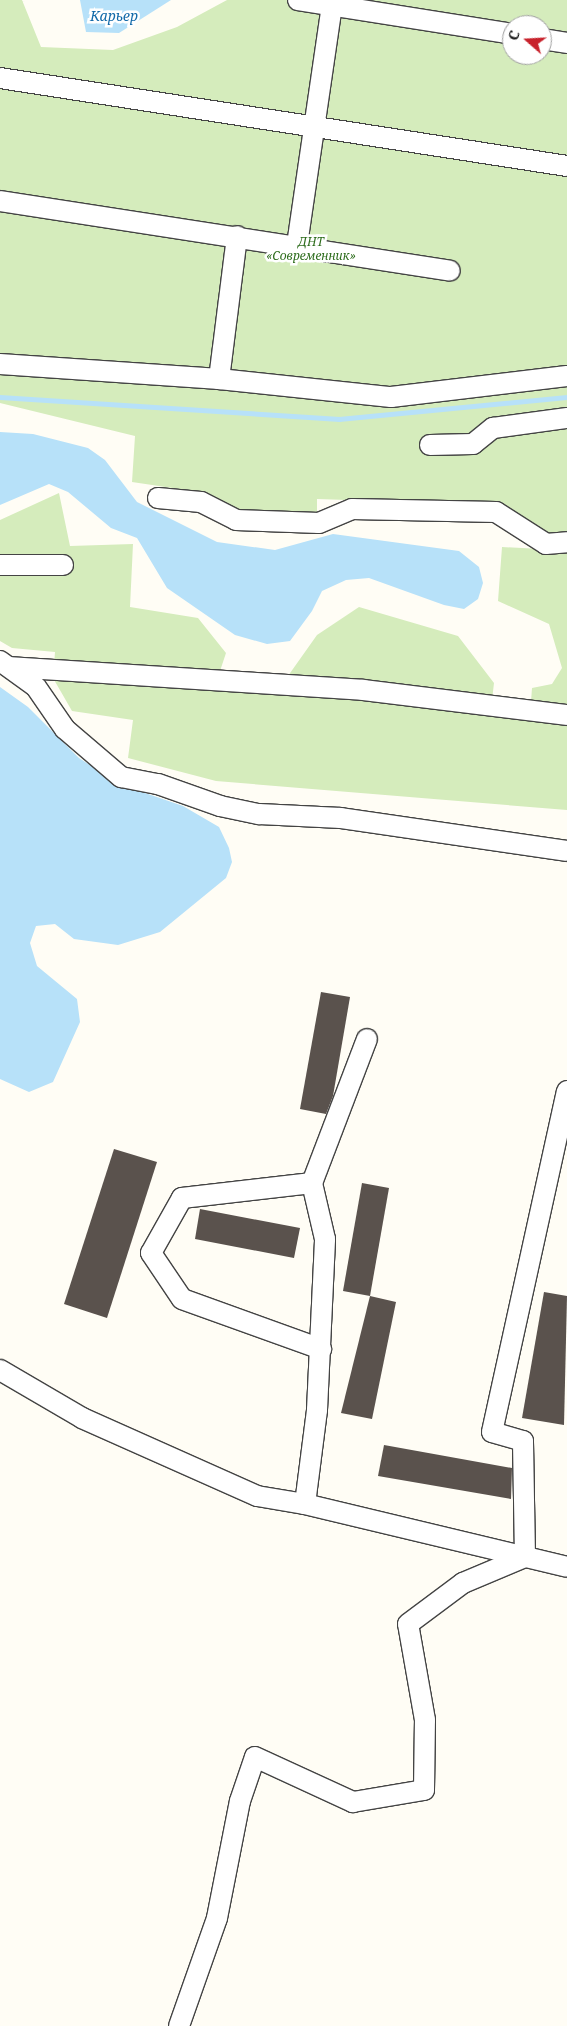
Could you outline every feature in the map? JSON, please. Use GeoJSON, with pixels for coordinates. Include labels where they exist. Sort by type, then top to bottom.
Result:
{"type":"FeatureCollection","features":[{"type":"Feature","properties":{"kind":"street"},"geometry":{"type":"LineString","coordinates":[[298,0],[502,32]]}},
{"type":"Feature","properties":{"kind":"street"},"geometry":{"type":"LineString","coordinates":[[296,245],[332,6]]}},
{"type":"Feature","properties":{"kind":"street"},"geometry":{"type":"LineString","coordinates":[[552,41],[567,43]]}},
{"type":"Feature","properties":{"kind":"street"},"geometry":{"type":"LineString","coordinates":[[0,78],[567,166]]}},
{"type":"Feature","properties":{"kind":"street"},"geometry":{"type":"LineString","coordinates":[[0,201],[296,245],[450,271]]}},
{"type":"Feature","properties":{"kind":"street"},"geometry":{"type":"LineString","coordinates":[[219,380],[237,236]]}},
{"type":"Feature","properties":{"kind":"street"},"geometry":{"type":"LineString","coordinates":[[0,364],[219,380],[391,397],[567,376]]}},
{"type":"Feature","properties":{"kind":"street"},"geometry":{"type":"LineString","coordinates":[[430,445],[473,444],[493,428],[567,418]]}},
{"type":"Feature","properties":{"kind":"street"},"geometry":{"type":"LineString","coordinates":[[158,498],[201,502],[236,520],[319,523],[352,509],[496,512],[546,544],[567,542]]}},
{"type":"Feature","properties":{"kind":"street"},"geometry":{"type":"LineString","coordinates":[[0,565],[63,565]]}},
{"type":"Feature","properties":{"kind":"street"},"geometry":{"type":"LineString","coordinates":[[5,664],[363,690],[567,715]]}},
{"type":"Feature","properties":{"kind":"street"},"geometry":{"type":"LineString","coordinates":[[5,664],[36,687],[65,729],[121,778],[158,784],[220,806],[259,814],[341,818],[567,851]]}},
{"type":"Feature","properties":{"kind":"street"},"geometry":{"type":"LineString","coordinates":[[305,1504],[321,1349],[326,1239],[312,1183],[367,1039]]}},
{"type":"Feature","properties":{"kind":"street"},"geometry":{"type":"LineString","coordinates":[[525,1558],[523,1441],[492,1432],[567,1091]]}},
{"type":"Feature","properties":{"kind":"street"},"geometry":{"type":"LineString","coordinates":[[312,1183],[182,1198],[151,1253],[182,1299],[321,1349]]}},
{"type":"Feature","properties":{"kind":"street"},"geometry":{"type":"LineString","coordinates":[[0,1370],[82,1418],[257,1496],[305,1504],[567,1567]]}},
{"type":"Feature","properties":{"kind":"street"},"geometry":{"type":"LineString","coordinates":[[179,2026],[217,1918],[240,1801],[255,1757],[353,1802],[424,1790],[425,1720],[408,1624],[463,1583],[525,1558]]}},
{"type":"Feature","properties":{"kind":"green space","name":"ДНТ «Современник»"},"geometry":{"type":"Polygon","coordinates":[[[0,0],[22,0],[41,47],[113,50],[177,27],[227,0],[567,0],[567,810],[216,781],[128,758],[133,720],[72,711],[53,678],[55,652],[12,648],[0,641],[0,520],[59,493],[70,546],[133,544],[130,607],[198,618],[226,653],[218,677],[283,683],[317,635],[359,607],[458,636],[494,683],[491,709],[530,715],[532,688],[552,684],[562,668],[549,624],[498,601],[502,547],[541,549],[539,526],[499,505],[317,499],[317,514],[239,512],[206,493],[132,482],[135,436],[0,403],[0,0]]]}},
{"type":"Feature","properties":{"kind":"water","name":"Карьер"},"geometry":{"type":"Polygon","coordinates":[[[80,0],[171,0],[119,33],[86,32],[80,0]]]}},
{"type":"Feature","properties":{"kind":"water"},"geometry":{"type":"Polygon","coordinates":[[[0,432],[33,434],[88,448],[105,460],[137,502],[217,542],[275,550],[333,534],[459,551],[479,567],[483,583],[478,599],[464,609],[444,605],[369,578],[346,580],[322,591],[312,611],[290,641],[267,644],[235,635],[167,588],[137,538],[111,528],[68,492],[49,484],[0,505],[0,432]]]}},
{"type":"Feature","properties":{"kind":"water"},"geometry":{"type":"Polygon","coordinates":[[[0,687],[28,707],[79,758],[119,784],[183,806],[219,827],[229,848],[232,862],[226,878],[160,932],[118,945],[74,939],[55,924],[36,926],[30,943],[37,966],[77,999],[80,1022],[53,1082],[29,1092],[0,1079],[0,687]]]}},
{"type":"Feature","properties":{"kind":"building"},"geometry":{"type":"Polygon","coordinates":[[[321,992],[350,997],[333,1096],[326,1114],[300,1109],[321,992]]]}},
{"type":"Feature","properties":{"kind":"building"},"geometry":{"type":"Polygon","coordinates":[[[114,1149],[157,1162],[107,1318],[64,1304],[114,1149]]]}},
{"type":"Feature","properties":{"kind":"building"},"geometry":{"type":"Polygon","coordinates":[[[362,1183],[389,1188],[370,1296],[343,1291],[362,1183]]]}},
{"type":"Feature","properties":{"kind":"building"},"geometry":{"type":"Polygon","coordinates":[[[200,1209],[300,1228],[294,1258],[195,1239],[200,1209]]]}},
{"type":"Feature","properties":{"kind":"building"},"geometry":{"type":"Polygon","coordinates":[[[544,1292],[567,1296],[564,1425],[522,1418],[544,1292]]]}},
{"type":"Feature","properties":{"kind":"building"},"geometry":{"type":"Polygon","coordinates":[[[370,1296],[396,1302],[372,1419],[341,1413],[370,1296]]]}},
{"type":"Feature","properties":{"kind":"building"},"geometry":{"type":"Polygon","coordinates":[[[384,1445],[512,1468],[511,1499],[378,1476],[384,1445]]]}},
{"type":"Feature","properties":{"kind":"waterway"},"geometry":{"type":"LineString","coordinates":[[0,397],[339,419],[567,397]]}}]}
